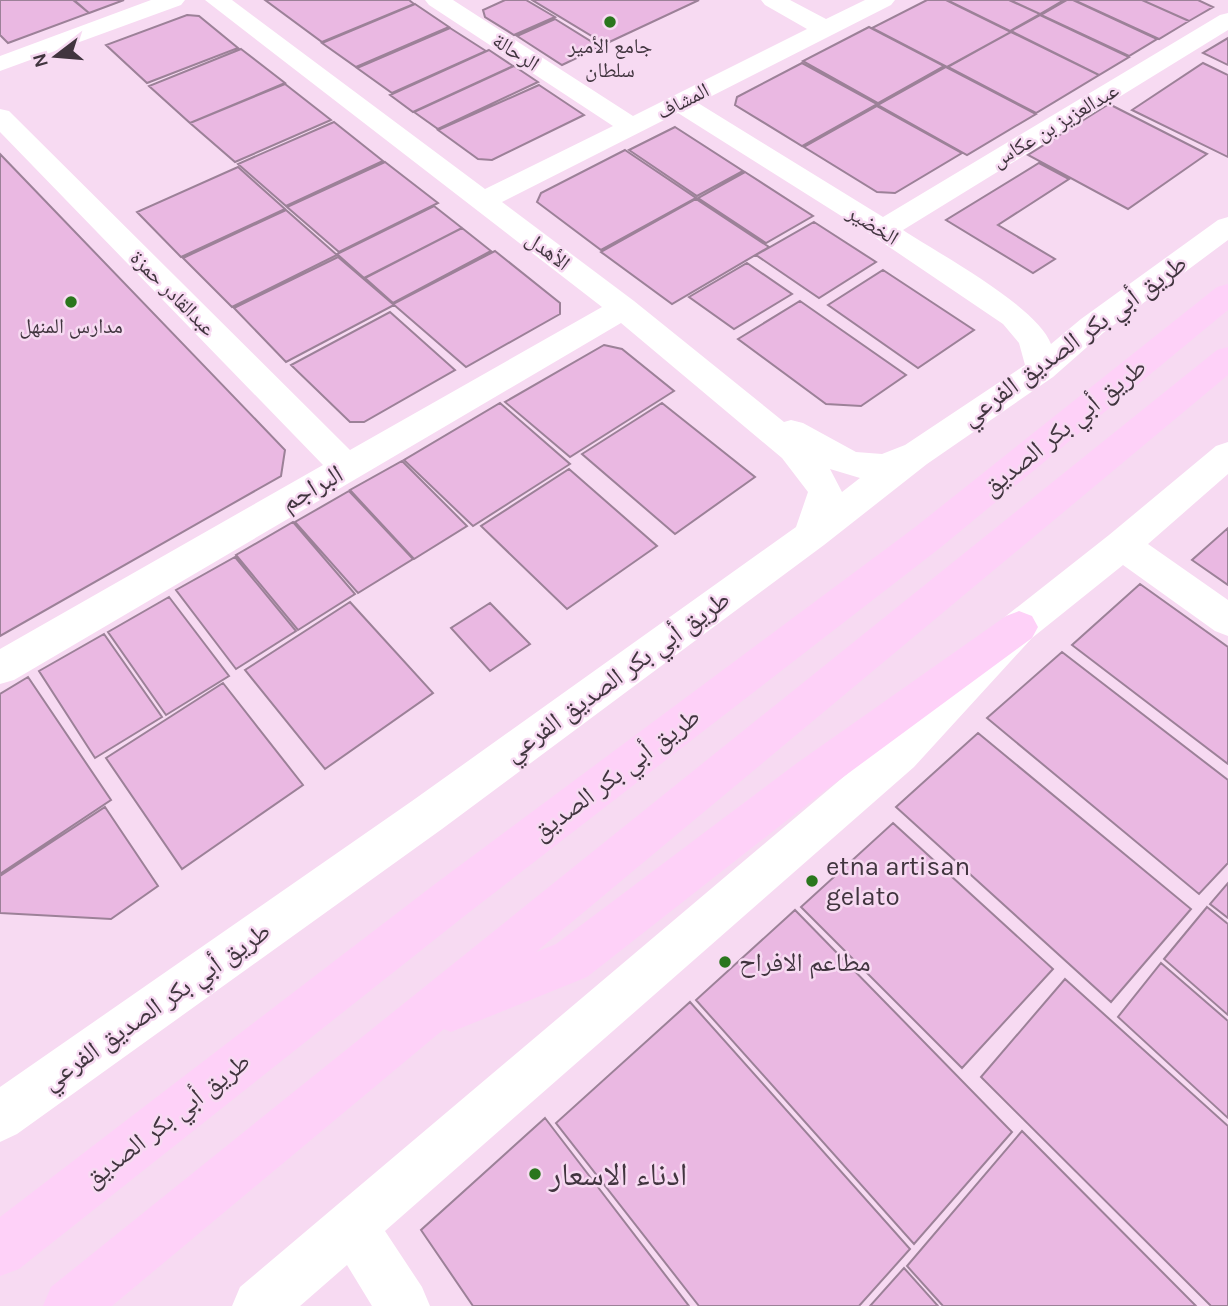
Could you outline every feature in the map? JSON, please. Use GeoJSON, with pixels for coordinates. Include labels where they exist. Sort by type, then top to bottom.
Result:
{"type":"FeatureCollection","features":[{"type":"Feature","properties":{"kind":"main road","name":"طريق أبي بكر الصديق"},"geometry":{"type":"LineString","coordinates":[[0,1250],[451,899],[927,538],[1228,294]]}},
{"type":"Feature","properties":{"kind":"main road","name":"طريق أبي بكر الصديق"},"geometry":{"type":"LineString","coordinates":[[70,1306],[1228,358]]}},
{"type":"Feature","properties":{"kind":"main road"},"geometry":{"type":"LineString","coordinates":[[420,1021],[571,961],[812,776],[1018,627]]}},
{"type":"Feature","properties":{"kind":"street"},"geometry":{"type":"LineString","coordinates":[[0,64],[173,0]]}},
{"type":"Feature","properties":{"kind":"street","name":"الأهدل"},"geometry":{"type":"LineString","coordinates":[[217,0],[623,308],[794,449],[814,472],[825,492],[811,535]]}},
{"type":"Feature","properties":{"kind":"street"},"geometry":{"type":"LineString","coordinates":[[773,0],[826,29]]}},
{"type":"Feature","properties":{"kind":"street","name":"المشاف"},"geometry":{"type":"LineString","coordinates":[[482,201],[883,0]]}},
{"type":"Feature","properties":{"kind":"street","name":"الرحالة"},"geometry":{"type":"LineString","coordinates":[[440,1],[631,127]]}},
{"type":"Feature","properties":{"kind":"street","name":"عبدالعزيز بن عكاس"},"geometry":{"type":"LineString","coordinates":[[883,230],[1228,20]]}},
{"type":"Feature","properties":{"kind":"street","name":"الخضير"},"geometry":{"type":"LineString","coordinates":[[679,102],[974,290],[1028,330],[1034,340],[1042,369]]}},
{"type":"Feature","properties":{"kind":"street","name":"عبدالقادر حمزة"},"geometry":{"type":"LineString","coordinates":[[0,117],[347,468]]}},
{"type":"Feature","properties":{"kind":"street","name":"طريق أبي بكر الصديق الفرعي"},"geometry":{"type":"LineString","coordinates":[[11,1106],[427,815],[811,535],[915,455],[1042,369],[1093,326],[1228,226]]}},
{"type":"Feature","properties":{"kind":"street"},"geometry":{"type":"LineString","coordinates":[[974,290],[1020,312],[1093,326]]}},
{"type":"Feature","properties":{"kind":"street","name":"البراجم"},"geometry":{"type":"LineString","coordinates":[[0,668],[623,308]]}},
{"type":"Feature","properties":{"kind":"street"},"geometry":{"type":"LineString","coordinates":[[719,387],[804,440],[846,461],[877,467],[915,455]]}},
{"type":"Feature","properties":{"kind":"street"},"geometry":{"type":"LineString","coordinates":[[259,1306],[900,754],[1018,627],[1122,545],[1228,455]]}},
{"type":"Feature","properties":{"kind":"street"},"geometry":{"type":"LineString","coordinates":[[1122,545],[1228,620]]}},
{"type":"Feature","properties":{"kind":"street"},"geometry":{"type":"LineString","coordinates":[[352,1226],[403,1306]]}},
{"type":"Feature","properties":{"kind":"building"},"geometry":{"type":"Polygon","coordinates":[[[0,0],[73,0],[89,13],[8,43],[0,35],[0,0]]]}},
{"type":"Feature","properties":{"kind":"building"},"geometry":{"type":"Polygon","coordinates":[[[74,0],[124,0],[89,13],[74,0]]]}},
{"type":"Feature","properties":{"kind":"building"},"geometry":{"type":"Polygon","coordinates":[[[265,0],[409,0],[414,4],[322,42],[265,0]]]}},
{"type":"Feature","properties":{"kind":"building"},"geometry":{"type":"Polygon","coordinates":[[[505,0],[526,0],[555,17],[514,35],[485,17],[483,10],[505,0]]]}},
{"type":"Feature","properties":{"kind":"building","name":"جامع الأمير سلطان"},"geometry":{"type":"Polygon","coordinates":[[[532,0],[699,0],[605,44],[532,0]]]}},
{"type":"Feature","properties":{"kind":"building"},"geometry":{"type":"Polygon","coordinates":[[[927,0],[946,0],[1011,32],[947,67],[872,28],[927,0]]]}},
{"type":"Feature","properties":{"kind":"building"},"geometry":{"type":"Polygon","coordinates":[[[947,0],[1009,0],[1040,14],[1010,31],[947,0]]]}},
{"type":"Feature","properties":{"kind":"building"},"geometry":{"type":"Polygon","coordinates":[[[1010,0],[1064,0],[1040,14],[1010,0]]]}},
{"type":"Feature","properties":{"kind":"building"},"geometry":{"type":"Polygon","coordinates":[[[1067,0],[1073,0],[1157,39],[1129,56],[1041,15],[1067,0]]]}},
{"type":"Feature","properties":{"kind":"building"},"geometry":{"type":"Polygon","coordinates":[[[1074,0],[1142,0],[1189,21],[1159,39],[1074,0]]]}},
{"type":"Feature","properties":{"kind":"building"},"geometry":{"type":"Polygon","coordinates":[[[1142,0],[1198,0],[1213,7],[1189,21],[1142,0]]]}},
{"type":"Feature","properties":{"kind":"building"},"geometry":{"type":"Polygon","coordinates":[[[415,4],[449,27],[356,67],[322,43],[415,4]]]}},
{"type":"Feature","properties":{"kind":"building"},"geometry":{"type":"Polygon","coordinates":[[[187,15],[199,16],[238,48],[147,83],[106,45],[187,15]]]}},
{"type":"Feature","properties":{"kind":"building"},"geometry":{"type":"Polygon","coordinates":[[[1040,15],[1129,57],[1099,75],[1011,31],[1040,15]]]}},
{"type":"Feature","properties":{"kind":"building"},"geometry":{"type":"Polygon","coordinates":[[[555,19],[600,47],[562,65],[517,36],[555,19]]]}},
{"type":"Feature","properties":{"kind":"building"},"geometry":{"type":"Polygon","coordinates":[[[869,27],[944,66],[878,103],[803,61],[869,27]]]}},
{"type":"Feature","properties":{"kind":"building"},"geometry":{"type":"Polygon","coordinates":[[[450,28],[486,51],[392,93],[357,68],[450,28]]]}},
{"type":"Feature","properties":{"kind":"building"},"geometry":{"type":"Polygon","coordinates":[[[1011,32],[1099,75],[1036,113],[948,67],[1011,32]]]}},
{"type":"Feature","properties":{"kind":"building"},"geometry":{"type":"Polygon","coordinates":[[[1228,38],[1228,65],[1203,53],[1228,38]]]}},
{"type":"Feature","properties":{"kind":"building"},"geometry":{"type":"Polygon","coordinates":[[[241,49],[285,83],[190,123],[149,86],[241,49]]]}},
{"type":"Feature","properties":{"kind":"building"},"geometry":{"type":"Polygon","coordinates":[[[489,50],[513,66],[413,112],[390,95],[489,50]]]}},
{"type":"Feature","properties":{"kind":"building"},"geometry":{"type":"Polygon","coordinates":[[[802,63],[877,104],[802,146],[735,105],[737,97],[802,63]]]}},
{"type":"Feature","properties":{"kind":"building"},"geometry":{"type":"Polygon","coordinates":[[[1203,63],[1228,75],[1228,157],[1132,110],[1203,63]]]}},
{"type":"Feature","properties":{"kind":"building"},"geometry":{"type":"Polygon","coordinates":[[[514,66],[538,82],[438,129],[414,112],[514,66]]]}},
{"type":"Feature","properties":{"kind":"building"},"geometry":{"type":"Polygon","coordinates":[[[946,67],[1036,114],[967,155],[878,105],[946,67]]]}},
{"type":"Feature","properties":{"kind":"building"},"geometry":{"type":"Polygon","coordinates":[[[285,84],[331,120],[235,162],[190,123],[285,84]]]}},
{"type":"Feature","properties":{"kind":"building"},"geometry":{"type":"Polygon","coordinates":[[[539,85],[584,115],[492,160],[478,159],[438,130],[539,85]]]}},
{"type":"Feature","properties":{"kind":"building"},"geometry":{"type":"Polygon","coordinates":[[[1109,104],[1207,154],[1128,209],[1028,155],[1109,104]]]}},
{"type":"Feature","properties":{"kind":"building"},"geometry":{"type":"Polygon","coordinates":[[[877,106],[962,153],[895,193],[877,192],[804,147],[877,106]]]}},
{"type":"Feature","properties":{"kind":"building"},"geometry":{"type":"Polygon","coordinates":[[[334,122],[383,161],[286,206],[238,164],[334,122]]]}},
{"type":"Feature","properties":{"kind":"building"},"geometry":{"type":"Polygon","coordinates":[[[675,127],[743,171],[697,196],[629,150],[675,127]]]}},
{"type":"Feature","properties":{"kind":"building"},"geometry":{"type":"Polygon","coordinates":[[[625,150],[696,198],[601,250],[537,202],[541,193],[625,150]]]}},
{"type":"Feature","properties":{"kind":"building","name":"مدارس المنهل"},"geometry":{"type":"Polygon","coordinates":[[[0,154],[285,450],[281,476],[0,636],[0,154]]]}},
{"type":"Feature","properties":{"kind":"building"},"geometry":{"type":"Polygon","coordinates":[[[385,162],[438,203],[339,252],[287,207],[385,162]]]}},
{"type":"Feature","properties":{"kind":"building"},"geometry":{"type":"Polygon","coordinates":[[[1039,163],[1069,179],[998,225],[1055,259],[1033,273],[946,220],[1039,163]]]}},
{"type":"Feature","properties":{"kind":"building"},"geometry":{"type":"Polygon","coordinates":[[[238,167],[285,209],[181,257],[137,212],[238,167]]]}},
{"type":"Feature","properties":{"kind":"building"},"geometry":{"type":"Polygon","coordinates":[[[745,172],[813,216],[766,243],[698,198],[745,172]]]}},
{"type":"Feature","properties":{"kind":"building"},"geometry":{"type":"Polygon","coordinates":[[[696,199],[769,247],[672,304],[601,252],[696,199]]]}},
{"type":"Feature","properties":{"kind":"building"},"geometry":{"type":"Polygon","coordinates":[[[434,206],[462,228],[364,278],[337,254],[434,206]]]}},
{"type":"Feature","properties":{"kind":"building"},"geometry":{"type":"Polygon","coordinates":[[[286,210],[337,255],[232,307],[183,258],[286,210]]]}},
{"type":"Feature","properties":{"kind":"building"},"geometry":{"type":"Polygon","coordinates":[[[814,222],[876,262],[819,298],[756,255],[814,222]]]}},
{"type":"Feature","properties":{"kind":"building"},"geometry":{"type":"Polygon","coordinates":[[[462,228],[491,251],[393,303],[365,278],[462,228]]]}},
{"type":"Feature","properties":{"kind":"building"},"geometry":{"type":"Polygon","coordinates":[[[495,251],[560,303],[560,314],[466,367],[393,304],[495,251]]]}},
{"type":"Feature","properties":{"kind":"building"},"geometry":{"type":"Polygon","coordinates":[[[338,257],[394,305],[286,362],[234,308],[338,257]]]}},
{"type":"Feature","properties":{"kind":"building"},"geometry":{"type":"Polygon","coordinates":[[[747,263],[792,294],[734,329],[689,297],[747,263]]]}},
{"type":"Feature","properties":{"kind":"building"},"geometry":{"type":"Polygon","coordinates":[[[883,270],[974,330],[918,368],[828,305],[883,270]]]}},
{"type":"Feature","properties":{"kind":"building"},"geometry":{"type":"Polygon","coordinates":[[[800,301],[906,375],[861,406],[826,404],[738,339],[800,301]]]}},
{"type":"Feature","properties":{"kind":"building"},"geometry":{"type":"Polygon","coordinates":[[[390,312],[455,370],[364,422],[350,422],[291,365],[390,312]]]}},
{"type":"Feature","properties":{"kind":"building"},"geometry":{"type":"Polygon","coordinates":[[[604,345],[622,349],[674,391],[570,457],[505,402],[604,345]]]}},
{"type":"Feature","properties":{"kind":"building"},"geometry":{"type":"Polygon","coordinates":[[[500,403],[570,464],[473,526],[404,460],[500,403]]]}},
{"type":"Feature","properties":{"kind":"building"},"geometry":{"type":"Polygon","coordinates":[[[662,403],[755,477],[675,534],[582,454],[662,403]]]}},
{"type":"Feature","properties":{"kind":"building"},"geometry":{"type":"Polygon","coordinates":[[[402,461],[467,526],[414,559],[350,490],[402,461]]]}},
{"type":"Feature","properties":{"kind":"building"},"geometry":{"type":"Polygon","coordinates":[[[569,469],[657,546],[567,609],[481,526],[569,469]]]}},
{"type":"Feature","properties":{"kind":"building"},"geometry":{"type":"Polygon","coordinates":[[[349,491],[413,559],[358,593],[295,522],[349,491]]]}},
{"type":"Feature","properties":{"kind":"building"},"geometry":{"type":"Polygon","coordinates":[[[293,522],[355,594],[298,630],[236,555],[293,522]]]}},
{"type":"Feature","properties":{"kind":"building"},"geometry":{"type":"Polygon","coordinates":[[[1228,528],[1228,585],[1192,560],[1228,528]]]}},
{"type":"Feature","properties":{"kind":"building"},"geometry":{"type":"Polygon","coordinates":[[[235,557],[296,631],[236,669],[176,590],[235,557]]]}},
{"type":"Feature","properties":{"kind":"building"},"geometry":{"type":"Polygon","coordinates":[[[1140,584],[1228,647],[1228,764],[1072,645],[1140,584]]]}},
{"type":"Feature","properties":{"kind":"building"},"geometry":{"type":"Polygon","coordinates":[[[169,597],[229,676],[166,715],[108,632],[169,597]]]}},
{"type":"Feature","properties":{"kind":"building"},"geometry":{"type":"Polygon","coordinates":[[[350,602],[433,693],[325,769],[245,670],[350,602]]]}},
{"type":"Feature","properties":{"kind":"building"},"geometry":{"type":"Polygon","coordinates":[[[490,603],[530,644],[490,671],[451,628],[490,603]]]}},
{"type":"Feature","properties":{"kind":"building"},"geometry":{"type":"Polygon","coordinates":[[[104,634],[162,717],[95,758],[39,671],[104,634]]]}},
{"type":"Feature","properties":{"kind":"building"},"geometry":{"type":"Polygon","coordinates":[[[1062,652],[1228,780],[1228,863],[1199,894],[987,718],[1062,652]]]}},
{"type":"Feature","properties":{"kind":"building"},"geometry":{"type":"Polygon","coordinates":[[[28,677],[111,800],[0,874],[0,694],[28,677]]]}},
{"type":"Feature","properties":{"kind":"building"},"geometry":{"type":"Polygon","coordinates":[[[223,683],[303,785],[182,869],[106,758],[223,683]]]}},
{"type":"Feature","properties":{"kind":"building"},"geometry":{"type":"Polygon","coordinates":[[[978,733],[1191,909],[1111,1002],[896,807],[978,733]]]}},
{"type":"Feature","properties":{"kind":"building"},"geometry":{"type":"Polygon","coordinates":[[[105,807],[158,886],[111,919],[0,913],[0,876],[105,807]]]}},
{"type":"Feature","properties":{"kind":"building"},"geometry":{"type":"Polygon","coordinates":[[[893,823],[1053,969],[962,1068],[801,907],[893,823]]]}},
{"type":"Feature","properties":{"kind":"building"},"geometry":{"type":"Polygon","coordinates":[[[1228,883],[1228,918],[1210,904],[1228,883]]]}},
{"type":"Feature","properties":{"kind":"building"},"geometry":{"type":"Polygon","coordinates":[[[1207,907],[1228,924],[1228,1015],[1164,959],[1207,907]]]}},
{"type":"Feature","properties":{"kind":"building"},"geometry":{"type":"Polygon","coordinates":[[[795,910],[1012,1132],[914,1244],[696,1000],[795,910]]]}},
{"type":"Feature","properties":{"kind":"building"},"geometry":{"type":"Polygon","coordinates":[[[1161,963],[1228,1021],[1228,1118],[1118,1017],[1161,963]]]}},
{"type":"Feature","properties":{"kind":"building"},"geometry":{"type":"Polygon","coordinates":[[[1065,979],[1228,1126],[1228,1306],[1211,1306],[981,1077],[1065,979]]]}},
{"type":"Feature","properties":{"kind":"building"},"geometry":{"type":"Polygon","coordinates":[[[690,1002],[910,1249],[859,1306],[699,1306],[556,1123],[690,1002]]]}},
{"type":"Feature","properties":{"kind":"building","name":"ادناء الاسعار"},"geometry":{"type":"Polygon","coordinates":[[[545,1118],[689,1306],[473,1306],[421,1230],[545,1118]]]}},
{"type":"Feature","properties":{"kind":"building"},"geometry":{"type":"Polygon","coordinates":[[[1022,1131],[1196,1306],[943,1306],[907,1266],[1022,1131]]]}},
{"type":"Feature","properties":{"kind":"building"},"geometry":{"type":"Polygon","coordinates":[[[904,1268],[938,1306],[870,1306],[904,1268]]]}},
{"type":"Feature","properties":{"kind":"place","name":"جامع الأمير سلطان"},"geometry":{"type":"Point","coordinates":[610,22]}},
{"type":"Feature","properties":{"kind":"place","name":"مدارس المنهل"},"geometry":{"type":"Point","coordinates":[71,302]}},
{"type":"Feature","properties":{"kind":"place","name":"etna artisan gelato"},"geometry":{"type":"Point","coordinates":[812,881]}},
{"type":"Feature","properties":{"kind":"place","name":"مطاعم الافراح"},"geometry":{"type":"Point","coordinates":[725,962]}},
{"type":"Feature","properties":{"kind":"place","name":"ادناء الاسعار"},"geometry":{"type":"Point","coordinates":[535,1174]}}]}
